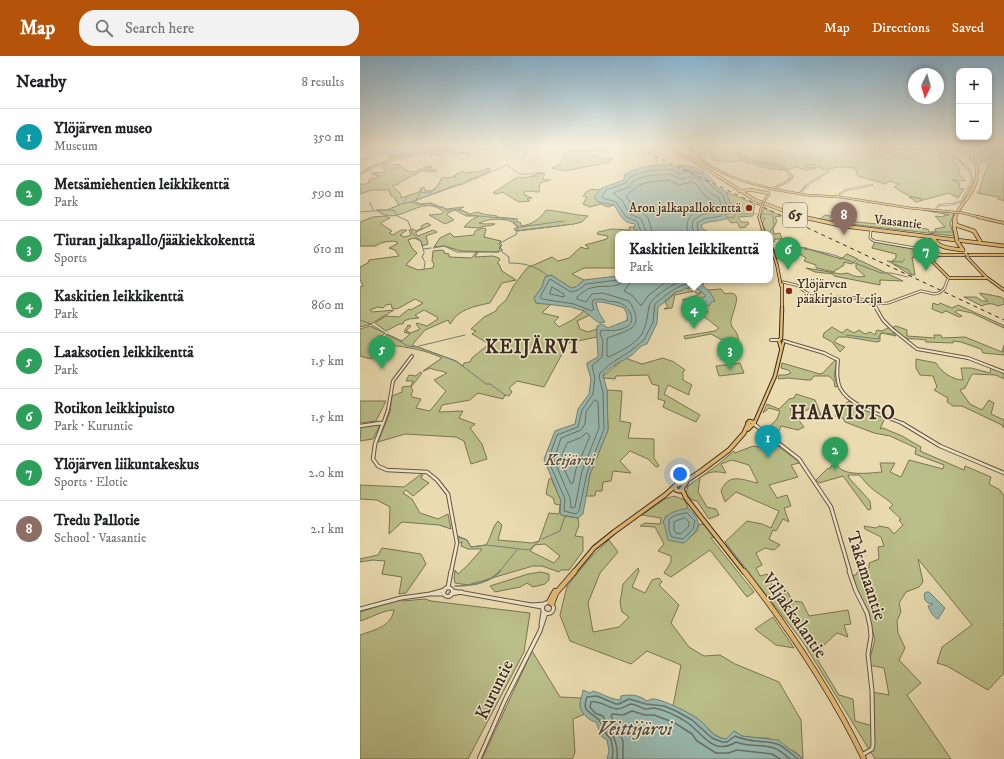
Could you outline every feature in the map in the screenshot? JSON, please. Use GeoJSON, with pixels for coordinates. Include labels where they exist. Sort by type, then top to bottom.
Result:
{"type":"FeatureCollection","features":[{"type":"Feature","properties":{"kind":"highway","name":"Vaasantie"},"geometry":{"type":"LineString","coordinates":[[722,179],[764,204],[795,215],[831,224],[871,230],[980,240],[1004,245]]}},
{"type":"Feature","properties":{"kind":"highway"},"geometry":{"type":"LineString","coordinates":[[965,253],[957,241],[954,218],[975,186],[977,179]]}},
{"type":"Feature","properties":{"kind":"highway"},"geometry":{"type":"LineString","coordinates":[[954,226],[959,210],[975,192],[979,179]]}},
{"type":"Feature","properties":{"kind":"highway"},"geometry":{"type":"LineString","coordinates":[[740,191],[753,190],[768,193]]}},
{"type":"Feature","properties":{"kind":"highway","name":"Vaasantie"},"geometry":{"type":"LineString","coordinates":[[740,191],[766,203],[796,214],[831,222],[871,230],[923,234],[1004,245]]}},
{"type":"Feature","properties":{"kind":"highway"},"geometry":{"type":"LineString","coordinates":[[955,219],[956,225],[963,228]]}},
{"type":"Feature","properties":{"kind":"highway"},"geometry":{"type":"LineString","coordinates":[[954,226],[974,231],[980,240]]}},
{"type":"Feature","properties":{"kind":"highway"},"geometry":{"type":"LineString","coordinates":[[970,240],[977,239],[977,235]]}},
{"type":"Feature","properties":{"kind":"highway"},"geometry":{"type":"LineString","coordinates":[[933,236],[934,242],[939,246],[965,253]]}},
{"type":"Feature","properties":{"kind":"main road"},"geometry":{"type":"LineString","coordinates":[[739,179],[750,183],[799,194],[837,196],[908,208],[962,213],[1004,223]]}},
{"type":"Feature","properties":{"kind":"main road"},"geometry":{"type":"LineString","coordinates":[[763,231],[759,214],[768,193],[791,179]]}},
{"type":"Feature","properties":{"kind":"main road"},"geometry":{"type":"LineString","coordinates":[[965,253],[988,278],[1004,290]]}},
{"type":"Feature","properties":{"kind":"main road"},"geometry":{"type":"LineString","coordinates":[[988,278],[948,279],[933,262],[939,255],[1004,255]]}},
{"type":"Feature","properties":{"kind":"main road"},"geometry":{"type":"LineString","coordinates":[[549,603],[594,548],[652,505],[679,488],[729,450],[752,424],[775,376],[781,350],[782,283],[773,256]]}},
{"type":"Feature","properties":{"kind":"main road","name":"Viljakkalantie"},"geometry":{"type":"LineString","coordinates":[[679,488],[765,597],[812,663],[849,728],[863,757]]}},
{"type":"Feature","properties":{"kind":"street"},"geometry":{"type":"LineString","coordinates":[[799,194],[807,185],[816,179]]}},
{"type":"Feature","properties":{"kind":"street"},"geometry":{"type":"LineString","coordinates":[[935,210],[938,206],[962,201],[972,184],[972,179]]}},
{"type":"Feature","properties":{"kind":"street"},"geometry":{"type":"LineString","coordinates":[[837,196],[846,190],[872,185]]}},
{"type":"Feature","properties":{"kind":"street"},"geometry":{"type":"LineString","coordinates":[[871,230],[870,238],[874,241],[939,255]]}},
{"type":"Feature","properties":{"kind":"street"},"geometry":{"type":"LineString","coordinates":[[872,304],[888,303],[921,291],[937,294],[944,289],[948,279]]}},
{"type":"Feature","properties":{"kind":"street"},"geometry":{"type":"LineString","coordinates":[[782,283],[793,284],[807,294],[809,296],[808,298],[847,298],[867,301],[872,304],[883,320],[904,341],[914,347],[935,354],[952,354],[969,358],[988,364],[1004,372]]}},
{"type":"Feature","properties":{"kind":"street"},"geometry":{"type":"LineString","coordinates":[[782,341],[830,355],[838,360],[837,378],[840,388],[847,397],[858,406],[906,425],[940,446],[1004,473]]}},
{"type":"Feature","properties":{"kind":"street"},"geometry":{"type":"LineString","coordinates":[[412,356],[393,381],[388,410],[375,444],[373,456],[378,466],[387,470],[427,472],[437,480],[448,494],[457,543],[450,579],[451,594]]}},
{"type":"Feature","properties":{"kind":"street"},"geometry":{"type":"LineString","coordinates":[[360,426],[383,423]]}},
{"type":"Feature","properties":{"kind":"street","name":"Takamaantie"},"geometry":{"type":"LineString","coordinates":[[752,424],[761,429],[799,459],[826,498],[833,514],[842,549],[856,591],[869,619],[871,636],[868,663],[872,692],[873,745],[872,749],[863,757]]}},
{"type":"Feature","properties":{"kind":"street"},"geometry":{"type":"LineString","coordinates":[[360,609],[401,598],[430,594],[451,589],[528,605],[544,611],[552,610],[549,603]]}},
{"type":"Feature","properties":{"kind":"street"},"geometry":{"type":"LineString","coordinates":[[444,594],[445,590]]}},
{"type":"Feature","properties":{"kind":"street"},"geometry":{"type":"LineString","coordinates":[[430,594],[444,594],[447,596],[463,592]]}},
{"type":"Feature","properties":{"kind":"street"},"geometry":{"type":"LineString","coordinates":[[528,605],[549,603]]}},
{"type":"Feature","properties":{"kind":"street"},"geometry":{"type":"LineString","coordinates":[[544,611],[549,603]]}},
{"type":"Feature","properties":{"kind":"street","name":"Kuruntie"},"geometry":{"type":"LineString","coordinates":[[478,759],[538,634],[544,611]]}},
{"type":"Feature","properties":{"kind":"green space"},"geometry":{"type":"Polygon","coordinates":[[[371,179],[406,179],[398,183],[399,184],[392,186],[400,193],[401,198],[419,192],[420,189],[424,187],[425,191],[436,188],[442,179],[472,179],[463,184],[453,186],[414,201],[421,204],[431,203],[446,209],[464,207],[459,209],[470,214],[478,212],[497,216],[496,217],[518,219],[516,221],[521,223],[520,224],[522,226],[536,221],[546,210],[588,216],[582,222],[574,224],[516,231],[514,229],[518,227],[511,221],[502,219],[479,223],[495,224],[479,228],[464,227],[471,220],[479,216],[466,216],[455,210],[446,214],[454,220],[445,224],[429,215],[441,214],[444,212],[435,207],[427,206],[418,207],[393,216],[385,215],[376,210],[387,210],[399,205],[393,196],[391,196],[389,190],[372,190],[360,194],[360,184],[371,182],[368,181],[371,179]]]}},
{"type":"Feature","properties":{"kind":"green space"},"geometry":{"type":"Polygon","coordinates":[[[515,179],[551,180],[540,183],[539,192],[524,192],[525,195],[532,198],[527,199],[530,201],[519,202],[502,192],[497,194],[493,193],[515,179]]]}},
{"type":"Feature","properties":{"kind":"green space"},"geometry":{"type":"Polygon","coordinates":[[[868,179],[963,179],[965,181],[952,180],[960,183],[959,188],[964,189],[958,198],[949,193],[916,202],[909,197],[922,199],[909,196],[894,187],[899,184],[889,181],[886,184],[868,179]]]}},
{"type":"Feature","properties":{"kind":"green space"},"geometry":{"type":"Polygon","coordinates":[[[983,179],[1004,179],[1004,201],[998,199],[999,197],[977,193],[983,179]]]}},
{"type":"Feature","properties":{"kind":"green space"},"geometry":{"type":"Polygon","coordinates":[[[591,189],[601,190],[594,197],[598,202],[614,205],[608,207],[601,204],[590,207],[583,204],[587,197],[583,196],[591,189]]]}},
{"type":"Feature","properties":{"kind":"green space"},"geometry":{"type":"Polygon","coordinates":[[[726,192],[755,204],[753,216],[738,217],[741,222],[748,222],[749,224],[746,225],[746,227],[740,228],[737,222],[731,223],[725,215],[737,210],[732,209],[726,192]]]}},
{"type":"Feature","properties":{"kind":"green space"},"geometry":{"type":"Polygon","coordinates":[[[764,208],[781,216],[775,217],[777,221],[773,229],[774,234],[780,233],[782,239],[775,239],[773,242],[773,231],[766,231],[762,224],[765,218],[763,219],[761,216],[764,208]]]}},
{"type":"Feature","properties":{"kind":"green space"},"geometry":{"type":"Polygon","coordinates":[[[923,210],[954,213],[950,224],[954,236],[820,219],[825,215],[846,219],[847,221],[928,229],[929,232],[936,232],[935,229],[945,227],[935,216],[944,217],[944,215],[949,215],[923,210]]]}},
{"type":"Feature","properties":{"kind":"green space"},"geometry":{"type":"Polygon","coordinates":[[[385,216],[390,218],[381,224],[392,231],[389,233],[393,235],[401,230],[407,230],[400,235],[404,237],[411,235],[409,230],[413,229],[416,231],[427,223],[431,225],[416,232],[418,236],[433,230],[437,232],[426,236],[428,244],[422,246],[421,241],[414,238],[408,240],[412,248],[417,253],[406,265],[418,270],[433,268],[433,251],[442,250],[444,253],[449,254],[449,257],[472,258],[476,252],[478,252],[475,257],[493,256],[499,258],[500,260],[497,263],[502,271],[516,280],[502,283],[490,303],[463,311],[454,318],[450,324],[448,320],[425,330],[412,345],[456,361],[463,366],[464,363],[470,362],[472,358],[489,344],[472,334],[476,331],[471,329],[484,317],[496,311],[498,307],[506,300],[514,285],[527,268],[552,257],[558,261],[569,258],[581,247],[586,249],[589,248],[585,245],[607,239],[608,236],[597,234],[598,232],[612,229],[630,230],[629,227],[634,227],[636,231],[615,231],[615,268],[584,268],[572,274],[584,280],[576,287],[571,288],[551,275],[545,277],[542,287],[534,298],[536,303],[551,304],[542,313],[559,317],[554,322],[559,327],[574,319],[584,311],[590,315],[577,321],[580,329],[588,332],[597,329],[597,337],[568,343],[544,387],[517,381],[509,388],[512,392],[509,396],[505,395],[503,399],[478,393],[470,400],[442,405],[439,412],[463,411],[459,418],[475,424],[470,428],[482,444],[487,459],[471,464],[464,441],[456,437],[405,434],[378,442],[390,412],[392,396],[402,392],[402,387],[411,386],[413,381],[406,381],[409,375],[416,376],[420,372],[422,373],[411,387],[413,391],[411,394],[412,397],[421,399],[416,408],[430,411],[446,391],[434,380],[447,373],[430,368],[423,371],[442,358],[416,349],[389,345],[385,337],[387,334],[402,341],[410,334],[404,332],[408,325],[411,326],[406,331],[411,333],[420,329],[416,324],[417,323],[427,326],[438,319],[437,317],[424,310],[415,315],[419,318],[409,319],[404,321],[403,324],[399,324],[386,331],[375,323],[386,316],[399,317],[409,309],[411,310],[423,303],[415,299],[397,309],[392,308],[391,304],[386,305],[383,308],[378,307],[370,310],[372,312],[394,310],[371,324],[360,327],[360,287],[363,286],[360,279],[360,267],[368,263],[369,260],[399,256],[395,250],[389,248],[397,244],[395,241],[383,242],[376,246],[360,246],[360,222],[373,217],[385,216]]]}},
{"type":"Feature","properties":{"kind":"green space"},"geometry":{"type":"Polygon","coordinates":[[[482,228],[486,229],[484,237],[501,241],[499,244],[501,246],[498,252],[461,251],[444,246],[434,247],[440,238],[450,233],[454,237],[474,235],[475,231],[482,228]]]}},
{"type":"Feature","properties":{"kind":"green space"},"geometry":{"type":"Polygon","coordinates":[[[875,242],[935,254],[928,260],[912,257],[915,275],[909,274],[893,264],[892,261],[896,258],[896,254],[872,248],[875,242]]]}},
{"type":"Feature","properties":{"kind":"green space"},"geometry":{"type":"Polygon","coordinates":[[[790,247],[807,248],[805,250],[808,249],[841,259],[847,254],[858,259],[852,264],[844,262],[844,265],[834,272],[816,268],[816,265],[804,261],[806,258],[798,253],[791,254],[788,249],[791,249],[790,247]]]}},
{"type":"Feature","properties":{"kind":"green space"},"geometry":{"type":"Polygon","coordinates":[[[773,248],[775,251],[782,250],[789,252],[789,258],[776,258],[773,248]]]}},
{"type":"Feature","properties":{"kind":"green space"},"geometry":{"type":"Polygon","coordinates":[[[859,260],[903,281],[880,280],[880,285],[834,276],[833,274],[815,272],[806,268],[841,274],[848,273],[854,276],[863,277],[865,276],[856,268],[856,264],[859,260]]]}},
{"type":"Feature","properties":{"kind":"green space"},"geometry":{"type":"Polygon","coordinates":[[[692,285],[703,286],[707,290],[721,289],[725,294],[732,293],[735,295],[736,304],[731,324],[737,333],[739,342],[720,339],[711,334],[685,339],[684,336],[715,331],[719,328],[682,300],[698,295],[702,292],[697,294],[694,291],[675,295],[672,308],[664,309],[668,307],[664,301],[667,301],[676,292],[692,285]]]}},
{"type":"Feature","properties":{"kind":"green space"},"geometry":{"type":"Polygon","coordinates":[[[980,293],[1001,297],[1004,299],[1004,304],[998,306],[988,304],[982,306],[964,297],[976,297],[982,301],[988,301],[980,293]]]}},
{"type":"Feature","properties":{"kind":"green space"},"geometry":{"type":"Polygon","coordinates":[[[933,303],[938,305],[940,303],[952,308],[958,305],[1003,325],[1004,328],[972,313],[958,310],[955,312],[962,316],[959,317],[946,311],[942,313],[932,309],[933,303]]]}},
{"type":"Feature","properties":{"kind":"green space"},"geometry":{"type":"Polygon","coordinates":[[[370,326],[385,333],[382,336],[378,336],[380,340],[384,338],[387,344],[385,348],[382,348],[371,359],[360,356],[360,329],[370,326]]]}},
{"type":"Feature","properties":{"kind":"green space"},"geometry":{"type":"Polygon","coordinates":[[[896,326],[907,330],[907,336],[935,338],[934,335],[941,335],[942,338],[965,337],[1002,352],[1004,345],[1004,355],[983,353],[981,349],[961,342],[926,342],[926,340],[907,338],[901,335],[893,327],[896,326]]]}},
{"type":"Feature","properties":{"kind":"green space"},"geometry":{"type":"Polygon","coordinates":[[[832,327],[842,333],[847,329],[854,333],[859,330],[865,334],[870,332],[875,335],[877,330],[882,331],[890,327],[896,336],[882,333],[880,335],[880,341],[877,342],[838,337],[834,342],[845,347],[840,352],[832,342],[823,337],[824,333],[832,327]]]}},
{"type":"Feature","properties":{"kind":"green space"},"geometry":{"type":"Polygon","coordinates":[[[625,358],[642,364],[663,358],[674,362],[685,370],[683,372],[683,380],[692,385],[689,395],[668,385],[664,394],[700,415],[696,422],[663,407],[665,401],[658,399],[659,386],[652,384],[648,375],[616,376],[615,379],[604,378],[603,376],[625,358]]]}},
{"type":"Feature","properties":{"kind":"green space"},"geometry":{"type":"Polygon","coordinates":[[[916,359],[936,363],[948,375],[959,380],[963,380],[961,368],[971,368],[990,373],[991,367],[1004,374],[1004,379],[996,375],[972,374],[965,388],[960,390],[970,404],[982,410],[989,400],[994,403],[991,414],[1004,420],[1004,428],[1002,425],[962,406],[953,406],[947,402],[948,398],[934,390],[937,387],[933,376],[920,375],[916,368],[916,359]]]}},
{"type":"Feature","properties":{"kind":"green space"},"geometry":{"type":"Polygon","coordinates":[[[835,360],[837,362],[834,376],[838,386],[835,387],[834,381],[829,376],[814,376],[811,380],[788,378],[778,379],[779,375],[791,373],[788,370],[781,368],[782,363],[820,374],[823,373],[835,360]]]}},
{"type":"Feature","properties":{"kind":"green space"},"geometry":{"type":"Polygon","coordinates":[[[740,363],[744,373],[719,376],[716,366],[740,363]]]}},
{"type":"Feature","properties":{"kind":"green space"},"geometry":{"type":"Polygon","coordinates":[[[607,390],[622,391],[620,421],[631,423],[628,438],[654,439],[654,458],[659,466],[656,467],[648,459],[630,451],[620,461],[631,473],[613,471],[611,481],[603,482],[602,491],[596,491],[595,496],[586,496],[590,474],[608,430],[607,390]]]}},
{"type":"Feature","properties":{"kind":"green space"},"geometry":{"type":"Polygon","coordinates":[[[796,394],[815,400],[821,415],[818,415],[811,408],[805,411],[798,405],[790,409],[804,427],[798,430],[781,426],[779,431],[771,436],[765,431],[777,419],[780,411],[769,408],[763,413],[767,404],[779,409],[789,399],[794,398],[796,394]]]}},
{"type":"Feature","properties":{"kind":"green space"},"geometry":{"type":"Polygon","coordinates":[[[360,401],[386,401],[376,421],[360,423],[360,401]]]}},
{"type":"Feature","properties":{"kind":"green space"},"geometry":{"type":"Polygon","coordinates":[[[849,401],[860,408],[885,418],[880,429],[883,428],[902,436],[921,447],[920,451],[964,470],[965,466],[991,477],[989,484],[1000,490],[1004,496],[1004,673],[988,690],[947,666],[937,663],[942,647],[972,625],[918,559],[923,582],[919,587],[906,592],[899,603],[901,612],[897,621],[898,633],[905,648],[899,660],[921,683],[907,695],[951,759],[875,759],[803,642],[725,542],[747,521],[762,524],[771,528],[779,511],[736,492],[725,502],[721,491],[728,481],[732,479],[741,479],[758,483],[749,465],[732,460],[721,464],[726,473],[712,472],[700,478],[698,492],[707,507],[716,509],[719,515],[709,519],[697,501],[692,500],[686,493],[688,486],[734,451],[735,453],[753,446],[771,449],[774,443],[798,461],[799,463],[791,465],[798,477],[769,485],[777,498],[787,495],[791,506],[784,508],[789,522],[783,519],[776,531],[773,530],[769,539],[780,545],[774,550],[765,548],[756,553],[762,565],[756,568],[760,576],[767,574],[775,591],[785,588],[793,601],[802,602],[809,616],[848,610],[851,624],[844,625],[848,637],[837,633],[814,654],[839,695],[853,699],[855,721],[873,726],[872,692],[889,695],[884,668],[868,665],[875,640],[867,609],[858,595],[853,575],[856,575],[858,571],[869,568],[869,563],[879,559],[878,547],[884,546],[881,537],[865,529],[864,526],[889,528],[894,534],[903,525],[899,520],[901,519],[889,508],[893,505],[871,488],[859,475],[848,475],[870,501],[871,509],[868,510],[843,476],[819,483],[816,480],[828,468],[830,469],[831,466],[837,464],[844,471],[850,473],[864,473],[882,472],[880,463],[895,463],[890,472],[901,477],[909,460],[943,469],[944,465],[915,454],[916,448],[890,436],[874,433],[845,422],[843,418],[835,416],[841,407],[849,401]]]}},
{"type":"Feature","properties":{"kind":"green space"},"geometry":{"type":"Polygon","coordinates":[[[380,425],[373,439],[360,441],[361,427],[380,425]]]}},
{"type":"Feature","properties":{"kind":"green space"},"geometry":{"type":"Polygon","coordinates":[[[420,475],[423,475],[421,478],[429,483],[413,496],[406,490],[403,493],[412,499],[420,513],[438,519],[448,514],[451,529],[439,525],[402,522],[389,534],[390,507],[377,500],[360,499],[360,485],[404,487],[420,475]]]}},
{"type":"Feature","properties":{"kind":"green space"},"geometry":{"type":"Polygon","coordinates":[[[551,478],[561,501],[560,512],[565,516],[578,518],[579,525],[575,536],[583,537],[583,551],[569,570],[561,570],[559,572],[542,566],[533,566],[468,585],[455,583],[455,570],[458,574],[482,549],[468,549],[461,546],[462,542],[458,543],[458,537],[467,540],[471,547],[486,545],[498,521],[502,525],[498,540],[532,543],[539,541],[549,513],[559,514],[560,505],[555,504],[553,498],[546,494],[549,479],[551,478]],[[545,544],[535,545],[530,551],[554,563],[560,556],[545,544]]]}},
{"type":"Feature","properties":{"kind":"green space"},"geometry":{"type":"Polygon","coordinates":[[[674,496],[685,500],[688,508],[666,516],[663,522],[683,543],[697,531],[699,524],[706,525],[714,537],[711,538],[754,592],[747,597],[710,550],[671,577],[664,573],[671,562],[671,556],[658,551],[664,544],[655,527],[640,526],[645,523],[660,524],[661,518],[642,515],[665,499],[674,496]]]}},
{"type":"Feature","properties":{"kind":"green space"},"geometry":{"type":"Polygon","coordinates":[[[609,540],[618,552],[600,573],[588,603],[593,632],[619,627],[629,617],[622,612],[620,603],[623,584],[638,568],[639,571],[632,587],[645,593],[652,580],[659,578],[662,582],[659,585],[679,605],[671,623],[689,647],[704,656],[720,655],[735,664],[779,682],[801,720],[803,759],[797,753],[768,738],[742,736],[734,731],[726,739],[719,737],[693,716],[673,706],[681,665],[647,651],[631,664],[570,641],[560,615],[567,586],[590,558],[609,540]]]}},
{"type":"Feature","properties":{"kind":"green space"},"geometry":{"type":"Polygon","coordinates":[[[382,548],[421,554],[426,564],[406,593],[399,594],[402,577],[382,574],[385,561],[373,560],[360,562],[360,559],[378,555],[382,548]]]}},
{"type":"Feature","properties":{"kind":"green space"},"geometry":{"type":"Polygon","coordinates":[[[541,572],[549,574],[549,580],[545,584],[533,587],[527,583],[520,587],[495,592],[490,586],[528,574],[541,572]]]}},
{"type":"Feature","properties":{"kind":"green space"},"geometry":{"type":"Polygon","coordinates":[[[400,599],[403,601],[425,599],[530,613],[524,652],[468,759],[360,759],[360,635],[386,624],[392,616],[394,610],[386,611],[360,621],[360,612],[400,599]]]}},
{"type":"Feature","properties":{"kind":"green space"},"geometry":{"type":"Polygon","coordinates":[[[773,617],[794,648],[776,645],[755,629],[773,617]]]}},
{"type":"Feature","properties":{"kind":"green space"},"geometry":{"type":"Polygon","coordinates":[[[532,651],[560,697],[582,698],[580,706],[585,714],[573,719],[575,753],[572,759],[482,759],[532,651]]]}},
{"type":"Feature","properties":{"kind":"water"},"geometry":{"type":"Polygon","coordinates":[[[701,179],[726,192],[732,208],[725,215],[728,218],[701,225],[706,231],[636,231],[634,229],[635,224],[624,220],[614,205],[598,202],[594,197],[602,188],[624,180],[701,179]]]}},
{"type":"Feature","properties":{"kind":"water"},"geometry":{"type":"Polygon","coordinates":[[[705,179],[711,179],[716,184],[705,179]]]}},
{"type":"Feature","properties":{"kind":"water","name":"Keijärvi"},"geometry":{"type":"Polygon","coordinates":[[[551,275],[571,288],[576,287],[584,280],[615,276],[615,283],[704,283],[703,286],[710,292],[715,301],[711,302],[710,305],[705,307],[708,312],[702,313],[694,308],[694,305],[698,300],[706,296],[694,286],[674,293],[658,307],[657,323],[647,344],[613,366],[603,375],[607,390],[608,430],[590,474],[583,514],[578,518],[561,515],[561,501],[544,459],[555,431],[575,424],[578,409],[589,394],[591,379],[587,363],[598,357],[597,326],[602,324],[608,328],[628,320],[624,308],[606,303],[596,302],[597,308],[605,322],[599,323],[584,311],[571,307],[536,303],[534,298],[542,287],[545,277],[551,275]]]}},
{"type":"Feature","properties":{"kind":"water"},"geometry":{"type":"Polygon","coordinates":[[[688,508],[697,518],[697,528],[687,541],[683,543],[668,540],[663,522],[665,518],[673,512],[688,508]]]}},
{"type":"Feature","properties":{"kind":"water"},"geometry":{"type":"Polygon","coordinates":[[[929,592],[945,608],[938,619],[933,615],[928,606],[933,604],[928,603],[925,600],[924,594],[929,592]]]}},
{"type":"Feature","properties":{"kind":"water","name":"Veittijärvi"},"geometry":{"type":"Polygon","coordinates":[[[583,690],[590,693],[593,691],[613,699],[620,700],[621,696],[628,695],[638,696],[647,701],[652,699],[658,700],[672,705],[694,717],[704,724],[713,734],[719,737],[726,739],[734,731],[742,736],[778,740],[803,759],[607,759],[609,751],[607,740],[602,737],[596,722],[588,718],[581,710],[580,703],[583,690]]]}},
{"type":"Feature","properties":{"kind":"waterway"},"geometry":{"type":"LineString","coordinates":[[429,194],[436,188],[442,179]]}},
{"type":"Feature","properties":{"kind":"waterway"},"geometry":{"type":"LineString","coordinates":[[411,202],[475,179]]}},
{"type":"Feature","properties":{"kind":"waterway"},"geometry":{"type":"LineString","coordinates":[[416,200],[422,189]]}},
{"type":"Feature","properties":{"kind":"waterway"},"geometry":{"type":"LineString","coordinates":[[421,193],[430,192]]}},
{"type":"Feature","properties":{"kind":"waterway"},"geometry":{"type":"LineString","coordinates":[[403,203],[407,197]]}},
{"type":"Feature","properties":{"kind":"waterway"},"geometry":{"type":"LineString","coordinates":[[396,200],[399,205]]}},
{"type":"Feature","properties":{"kind":"waterway"},"geometry":{"type":"LineString","coordinates":[[399,205],[411,202]]}},
{"type":"Feature","properties":{"kind":"waterway"},"geometry":{"type":"LineString","coordinates":[[411,202],[420,205],[429,203],[437,207],[443,207],[446,211],[455,209],[466,212],[467,215],[513,219],[515,224],[519,227],[516,232],[517,234],[500,243],[502,245],[500,248],[502,250]]}},
{"type":"Feature","properties":{"kind":"waterway"},"geometry":{"type":"LineString","coordinates":[[370,203],[373,210]]}},
{"type":"Feature","properties":{"kind":"waterway"},"geometry":{"type":"LineString","coordinates":[[360,212],[387,210],[399,205]]}},
{"type":"Feature","properties":{"kind":"waterway"},"geometry":{"type":"LineString","coordinates":[[388,210],[395,211],[397,215]]}},
{"type":"Feature","properties":{"kind":"waterway"},"geometry":{"type":"LineString","coordinates":[[727,217],[734,218],[735,214],[739,213]]}},
{"type":"Feature","properties":{"kind":"waterway"},"geometry":{"type":"LineString","coordinates":[[743,214],[751,214]]}},
{"type":"Feature","properties":{"kind":"waterway"},"geometry":{"type":"LineString","coordinates":[[767,214],[772,214],[773,217],[774,225],[771,231]]}},
{"type":"Feature","properties":{"kind":"waterway"},"geometry":{"type":"LineString","coordinates":[[397,216],[408,221],[413,234],[421,241],[424,252]]}},
{"type":"Feature","properties":{"kind":"waterway"},"geometry":{"type":"LineString","coordinates":[[520,227],[564,221]]}},
{"type":"Feature","properties":{"kind":"waterway"},"geometry":{"type":"LineString","coordinates":[[517,231],[566,225]]}},
{"type":"Feature","properties":{"kind":"waterway"},"geometry":{"type":"LineString","coordinates":[[932,232],[951,232]]}},
{"type":"Feature","properties":{"kind":"waterway"},"geometry":{"type":"LineString","coordinates":[[433,248],[444,246],[457,252],[499,252],[502,250]]}},
{"type":"Feature","properties":{"kind":"waterway"},"geometry":{"type":"LineString","coordinates":[[792,247],[804,248],[834,255],[881,273],[891,273],[908,277]]}},
{"type":"Feature","properties":{"kind":"waterway"},"geometry":{"type":"LineString","coordinates":[[424,249],[431,248]]}},
{"type":"Feature","properties":{"kind":"waterway"},"geometry":{"type":"LineString","coordinates":[[502,250],[502,252],[509,257],[509,263],[530,266],[548,276]]}},
{"type":"Feature","properties":{"kind":"waterway"},"geometry":{"type":"LineString","coordinates":[[424,253],[422,257],[425,262]]}},
{"type":"Feature","properties":{"kind":"waterway"},"geometry":{"type":"LineString","coordinates":[[905,259],[902,262],[887,261],[909,270],[912,276]]}},
{"type":"Feature","properties":{"kind":"waterway"},"geometry":{"type":"LineString","coordinates":[[424,269],[425,263]]}},
{"type":"Feature","properties":{"kind":"waterway"},"geometry":{"type":"LineString","coordinates":[[360,320],[371,324]]}},
{"type":"Feature","properties":{"kind":"waterway"},"geometry":{"type":"LineString","coordinates":[[372,325],[385,333]]}},
{"type":"Feature","properties":{"kind":"waterway"},"geometry":{"type":"LineString","coordinates":[[846,335],[878,339],[881,333],[894,334]]}},
{"type":"Feature","properties":{"kind":"waterway"},"geometry":{"type":"LineString","coordinates":[[386,334],[408,346],[417,347]]}},
{"type":"Feature","properties":{"kind":"waterway"},"geometry":{"type":"LineString","coordinates":[[419,346],[465,335]]}},
{"type":"Feature","properties":{"kind":"waterway"},"geometry":{"type":"LineString","coordinates":[[418,347],[456,361],[486,384],[490,384],[505,395]]}},
{"type":"Feature","properties":{"kind":"waterway"},"geometry":{"type":"LineString","coordinates":[[542,539],[560,531],[565,516]]}},
{"type":"Feature","properties":{"kind":"waterway"},"geometry":{"type":"LineString","coordinates":[[458,536],[467,540],[471,547],[486,545],[529,550],[540,540]]}},
{"type":"Feature","properties":{"kind":"waterway"},"geometry":{"type":"LineString","coordinates":[[499,572],[517,550]]}},
{"type":"Feature","properties":{"kind":"waterway"},"geometry":{"type":"LineString","coordinates":[[455,586],[479,583],[491,578],[499,572]]}},
{"type":"Feature","properties":{"kind":"railway"},"geometry":{"type":"LineString","coordinates":[[703,179],[1004,320]]}},
{"type":"Feature","properties":{"kind":"place","name":"Aron jalkapallokenttä"},"geometry":{"type":"Point","coordinates":[749,208]}},
{"type":"Feature","properties":{"kind":"place","name":"Tredu Pallotie"},"geometry":{"type":"Point","coordinates":[844,235]}},
{"type":"Feature","properties":{"kind":"place","name":"Rotikon leikkipuisto"},"geometry":{"type":"Point","coordinates":[788,270]}},
{"type":"Feature","properties":{"kind":"place","name":"Ylöjärven liikuntakeskus"},"geometry":{"type":"Point","coordinates":[926,271]}},
{"type":"Feature","properties":{"kind":"place","name":"Ylöjärven pääkirjasto Leija"},"geometry":{"type":"Point","coordinates":[789,291]}},
{"type":"Feature","properties":{"kind":"place","name":"Kaskitien leikkikenttä"},"geometry":{"type":"Point","coordinates":[694,329]}},
{"type":"Feature","properties":{"kind":"place","name":"Laaksotien leikkikenttä"},"geometry":{"type":"Point","coordinates":[382,369]}},
{"type":"Feature","properties":{"kind":"place","name":"Tiuran jalkapallo/jääkiekkokenttä"},"geometry":{"type":"Point","coordinates":[730,370]}},
{"type":"Feature","properties":{"kind":"place","name":"Ylöjärven museo"},"geometry":{"type":"Point","coordinates":[768,458]}},
{"type":"Feature","properties":{"kind":"place","name":"Metsämiehentien leikkikenttä"},"geometry":{"type":"Point","coordinates":[835,470]}},
{"type":"Feature","properties":{"kind":"district","name":"KEIJÄRVI"},"geometry":{"type":"Point","coordinates":[532,347]}},
{"type":"Feature","properties":{"kind":"district","name":"HAAVISTO"},"geometry":{"type":"Point","coordinates":[843,413]}}]}
